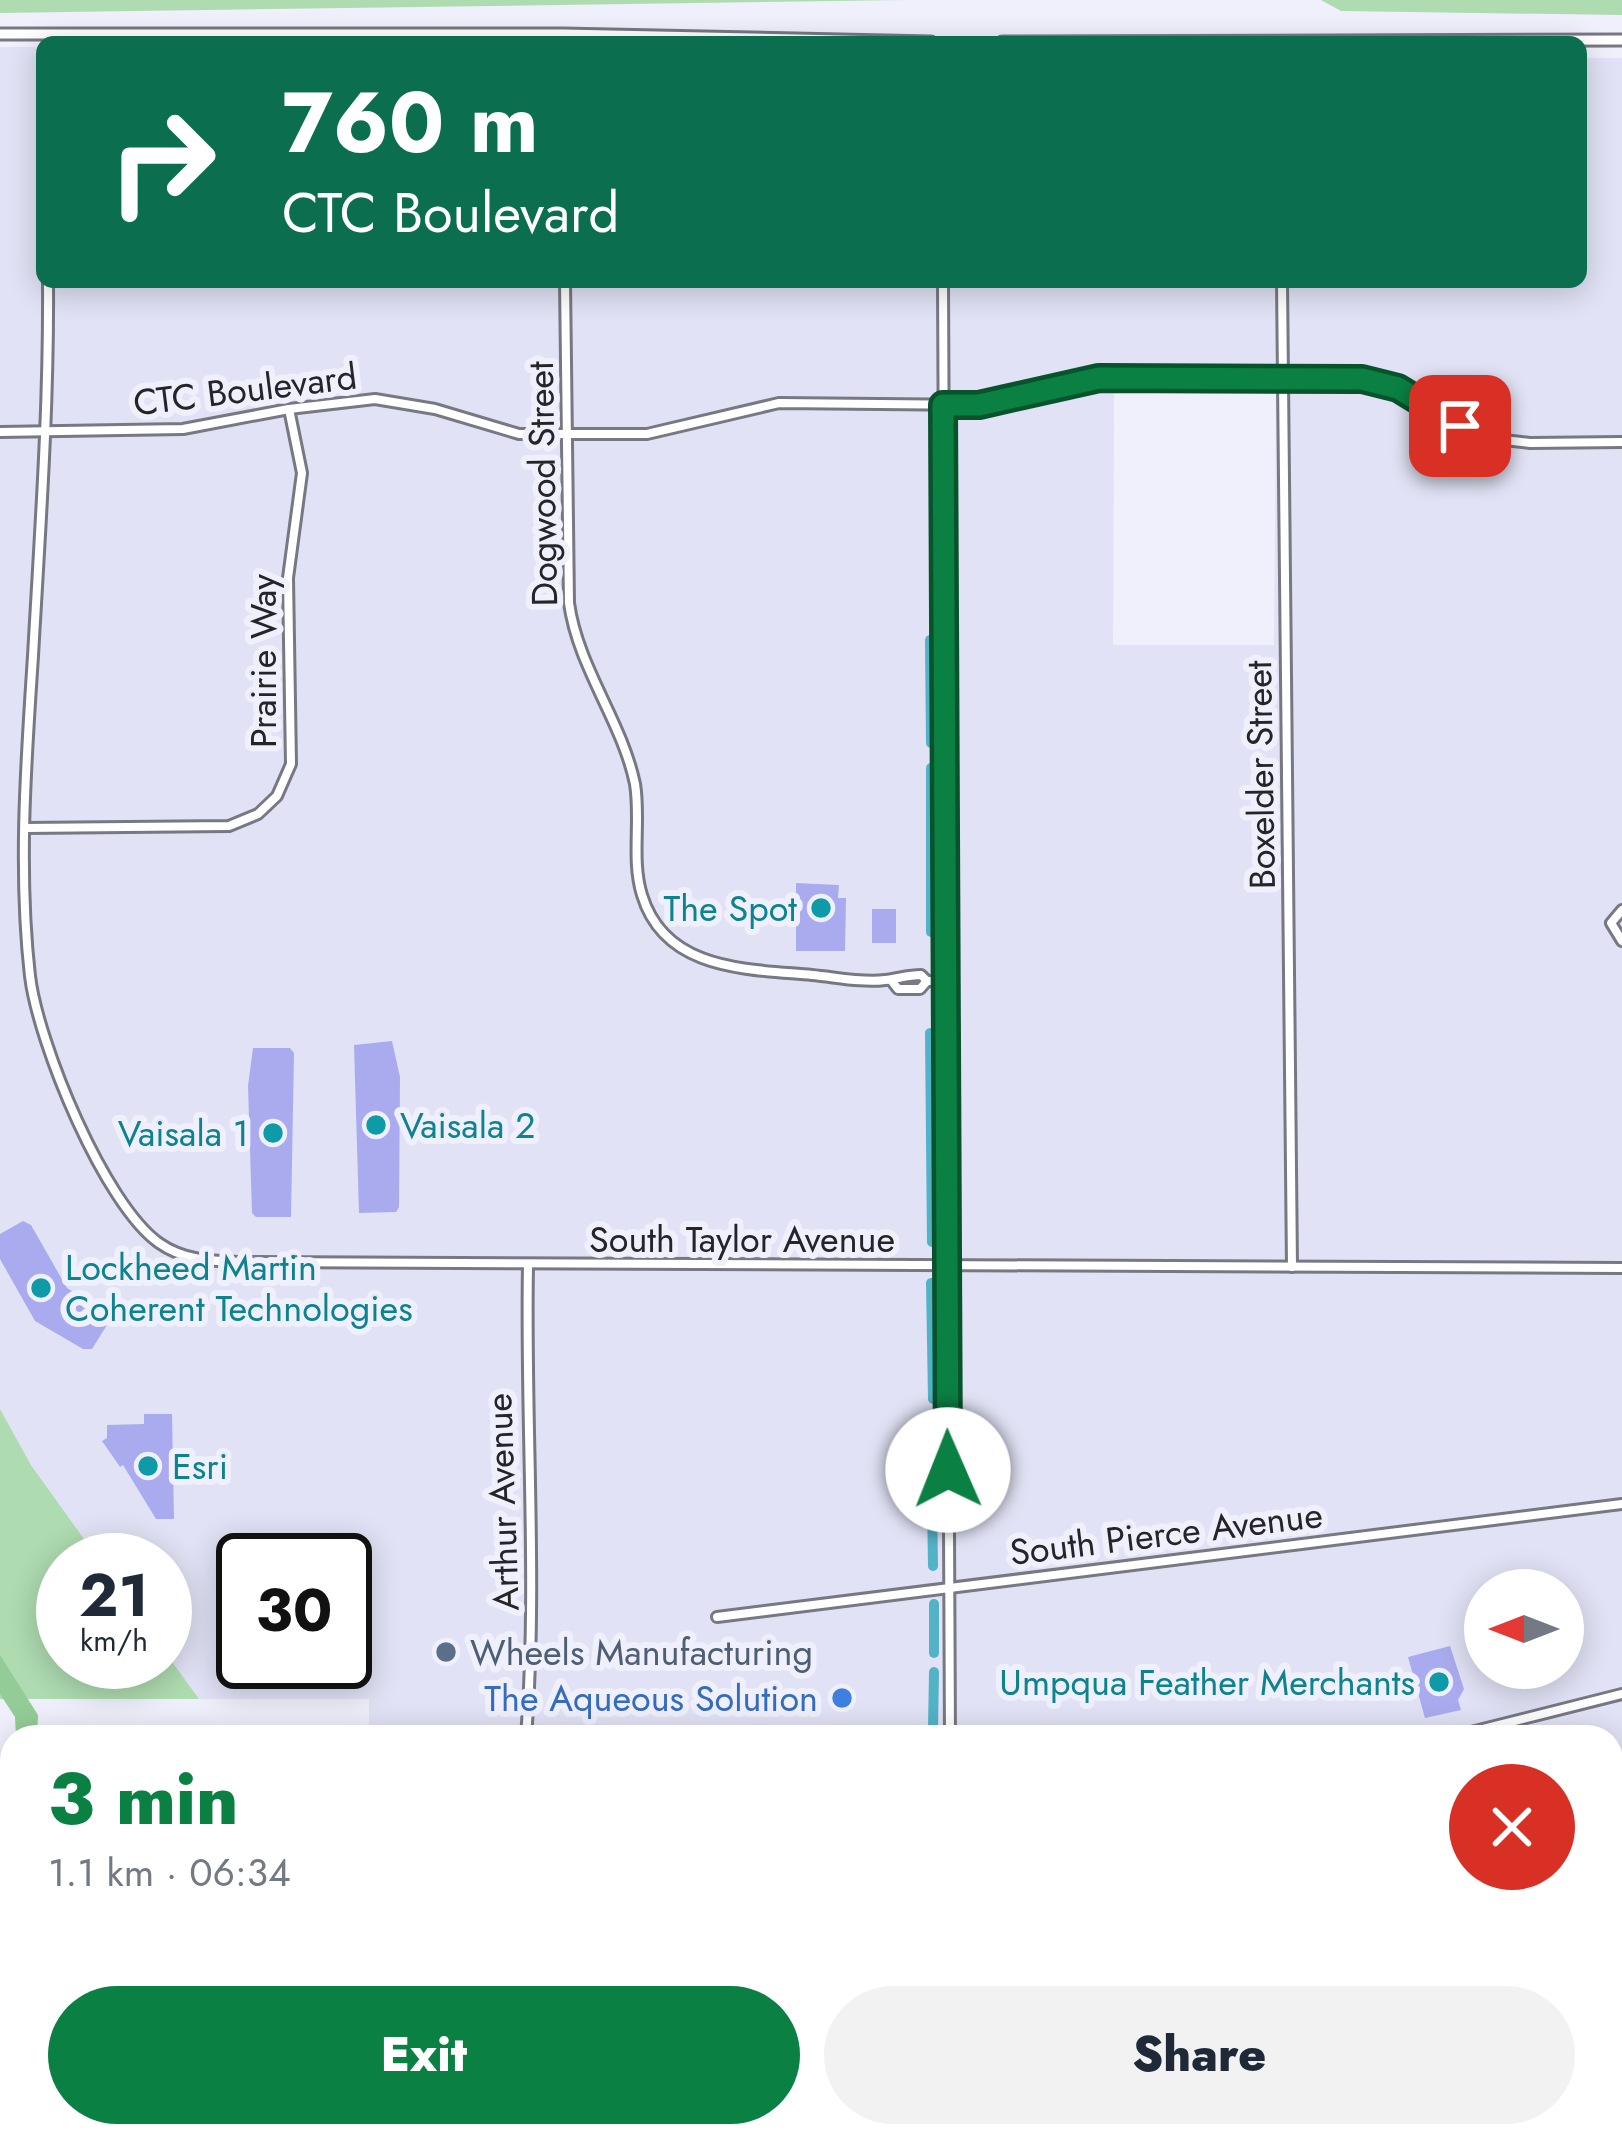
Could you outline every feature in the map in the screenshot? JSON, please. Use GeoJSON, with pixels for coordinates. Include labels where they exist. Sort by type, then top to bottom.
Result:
{"type":"FeatureCollection","features":[{"type":"Feature","properties":{"kind":"street"},"geometry":{"type":"LineString","coordinates":[[0,34],[36,37]]}},
{"type":"Feature","properties":{"kind":"street"},"geometry":{"type":"LineString","coordinates":[[1587,40],[1622,40]]}},
{"type":"Feature","properties":{"kind":"street"},"geometry":{"type":"LineString","coordinates":[[25,828],[46,432],[48,288]]}},
{"type":"Feature","properties":{"kind":"street","name":"Dogwood Street"},"geometry":{"type":"LineString","coordinates":[[565,288],[570,614],[576,639],[626,753],[635,786],[641,893],[655,922],[676,946],[702,961],[728,967],[891,980],[898,989],[920,989],[927,981],[946,981]]}},
{"type":"Feature","properties":{"kind":"street"},"geometry":{"type":"LineString","coordinates":[[943,288],[950,1725]]}},
{"type":"Feature","properties":{"kind":"street","name":"Boxelder Street"},"geometry":{"type":"LineString","coordinates":[[1282,288],[1292,1268]]}},
{"type":"Feature","properties":{"kind":"street","name":"CTC Boulevard"},"geometry":{"type":"LineString","coordinates":[[0,432],[183,429],[289,409],[386,400],[519,434],[657,433],[779,403],[979,405],[1099,378],[1362,379],[1398,388],[1460,426],[1505,442],[1622,442]]}},
{"type":"Feature","properties":{"kind":"street","name":"Prairie Way"},"geometry":{"type":"LineString","coordinates":[[25,828],[229,826],[258,814],[277,796],[291,764],[288,578],[302,473],[289,409]]}},
{"type":"Feature","properties":{"kind":"street","name":"South Taylor Avenue"},"geometry":{"type":"LineString","coordinates":[[25,828],[31,980],[50,1052],[83,1128],[129,1214],[155,1240],[182,1255],[218,1262],[528,1265],[1622,1268]]}},
{"type":"Feature","properties":{"kind":"street"},"geometry":{"type":"LineString","coordinates":[[1622,910],[1611,923],[1622,941]]}},
{"type":"Feature","properties":{"kind":"street","name":"Arthur Avenue"},"geometry":{"type":"LineString","coordinates":[[527,1725],[533,1616],[525,1402],[528,1265]]}},
{"type":"Feature","properties":{"kind":"street","name":"South Pierce Avenue"},"geometry":{"type":"LineString","coordinates":[[717,1616],[1622,1504]]}},
{"type":"Feature","properties":{"kind":"street"},"geometry":{"type":"LineString","coordinates":[[1499,1725],[1622,1694]]}},
{"type":"Feature","properties":{"kind":"shaded area"},"geometry":{"type":"Polygon","coordinates":[[[0,47],[36,47],[36,288],[1587,288],[1587,58],[1622,58],[1622,1725],[369,1725],[369,1699],[199,1699],[192,1689],[192,1533],[80,1533],[31,1465],[0,1409],[0,47]],[[1114,390],[1113,645],[1274,645],[1276,392],[1114,390]]]}},
{"type":"Feature","properties":{"kind":"green space"},"geometry":{"type":"Polygon","coordinates":[[[0,0],[905,0],[0,13],[0,0]]]}},
{"type":"Feature","properties":{"kind":"green space"},"geometry":{"type":"Polygon","coordinates":[[[1321,0],[1622,0],[1622,15],[1341,11],[1321,0]]]}},
{"type":"Feature","properties":{"kind":"green space"},"geometry":{"type":"Polygon","coordinates":[[[0,1409],[31,1465],[80,1533],[36,1533],[36,1689],[192,1689],[199,1699],[0,1699],[0,1409]]]}},
{"type":"Feature","properties":{"kind":"green space"},"geometry":{"type":"Polygon","coordinates":[[[0,1655],[38,1715],[38,1725],[15,1725],[0,1694],[0,1655]]]}},
{"type":"Feature","properties":{"kind":"building","name":"The Spot"},"geometry":{"type":"Polygon","coordinates":[[[796,883],[839,885],[838,898],[846,898],[845,951],[796,951],[796,883]]]}},
{"type":"Feature","properties":{"kind":"building"},"geometry":{"type":"Polygon","coordinates":[[[872,909],[896,909],[896,943],[872,943],[872,909]]]}},
{"type":"Feature","properties":{"kind":"building","name":"Vaisala 2"},"geometry":{"type":"Polygon","coordinates":[[[392,1041],[400,1077],[399,1207],[396,1212],[359,1213],[354,1045],[392,1041]]]}},
{"type":"Feature","properties":{"kind":"building","name":"Vaisala 1"},"geometry":{"type":"Polygon","coordinates":[[[253,1048],[290,1048],[294,1053],[291,1217],[252,1213],[248,1086],[253,1048]]]}},
{"type":"Feature","properties":{"kind":"building","name":"Lockheed Martin Coherent Technologies"},"geometry":{"type":"Polygon","coordinates":[[[23,1221],[31,1225],[67,1288],[106,1312],[110,1320],[92,1349],[83,1349],[35,1321],[0,1259],[0,1234],[23,1221]]]}},
{"type":"Feature","properties":{"kind":"building","name":"Esri"},"geometry":{"type":"Polygon","coordinates":[[[144,1414],[172,1414],[174,1519],[156,1519],[123,1465],[102,1441],[107,1438],[107,1425],[144,1424],[144,1414]]]}},
{"type":"Feature","properties":{"kind":"building","name":"Umpqua Feather Merchants"},"geometry":{"type":"Polygon","coordinates":[[[1450,1646],[1464,1689],[1458,1700],[1461,1710],[1425,1718],[1408,1657],[1450,1646]]]}},
{"type":"Feature","properties":{"kind":"waterway"},"geometry":{"type":"LineString","coordinates":[[930,640],[931,743]]}},
{"type":"Feature","properties":{"kind":"waterway"},"geometry":{"type":"LineString","coordinates":[[931,768],[931,932]]}},
{"type":"Feature","properties":{"kind":"waterway"},"geometry":{"type":"LineString","coordinates":[[930,1033],[932,1242]]}},
{"type":"Feature","properties":{"kind":"waterway"},"geometry":{"type":"LineString","coordinates":[[931,1283],[933,1399]]}},
{"type":"Feature","properties":{"kind":"waterway"},"geometry":{"type":"LineString","coordinates":[[932,1427],[932,1478]]}},
{"type":"Feature","properties":{"kind":"waterway"},"geometry":{"type":"LineString","coordinates":[[932,1500],[933,1566]]}},
{"type":"Feature","properties":{"kind":"waterway"},"geometry":{"type":"LineString","coordinates":[[934,1604],[934,1653]]}},
{"type":"Feature","properties":{"kind":"waterway"},"geometry":{"type":"LineString","coordinates":[[933,1725],[934,1672]]}},
{"type":"Feature","properties":{"kind":"place","name":"The Spot"},"geometry":{"type":"Point","coordinates":[821,908]}},
{"type":"Feature","properties":{"kind":"place","name":"Vaisala 2"},"geometry":{"type":"Point","coordinates":[376,1125]}},
{"type":"Feature","properties":{"kind":"place","name":"Vaisala 1"},"geometry":{"type":"Point","coordinates":[273,1133]}},
{"type":"Feature","properties":{"kind":"place","name":"Lockheed Martin Coherent Technologies"},"geometry":{"type":"Point","coordinates":[41,1288]}},
{"type":"Feature","properties":{"kind":"place","name":"Esri"},"geometry":{"type":"Point","coordinates":[148,1466]}},
{"type":"Feature","properties":{"kind":"place","name":"Wheels Manufacturing"},"geometry":{"type":"Point","coordinates":[446,1652]}},
{"type":"Feature","properties":{"kind":"place","name":"Umpqua Feather Merchants"},"geometry":{"type":"Point","coordinates":[1439,1682]}},
{"type":"Feature","properties":{"kind":"place","name":"The Aqueous Solution"},"geometry":{"type":"Point","coordinates":[842,1698]}},
{"type":"Feature","properties":{"kind":"route"},"geometry":{"type":"LineString","coordinates":[[948,1470],[943,405],[979,405],[1099,378],[1362,379],[1398,388],[1460,426]]}}]}
